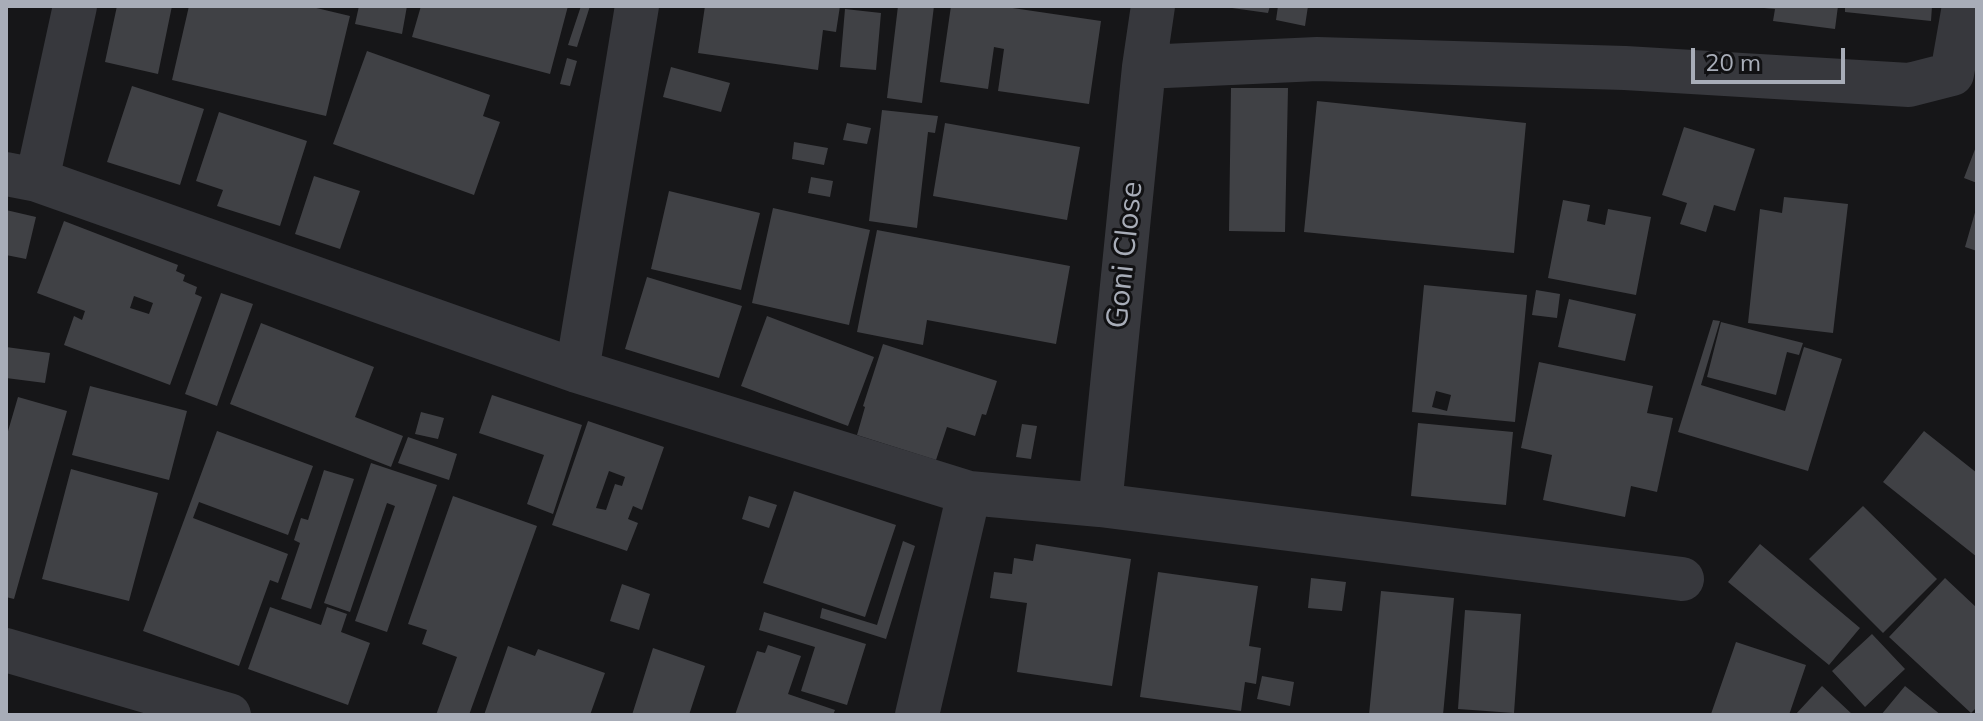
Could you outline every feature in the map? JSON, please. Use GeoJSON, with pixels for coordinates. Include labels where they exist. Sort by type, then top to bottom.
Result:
{"type":"FeatureCollection","features":[{"type":"Feature","properties":{"kind":"street"},"geometry":{"type":"LineString","coordinates":[[75,6],[22,177],[577,371],[969,493],[1100,505],[1682,579]]}},
{"type":"Feature","properties":{"kind":"street"},"geometry":{"type":"LineString","coordinates":[[577,371],[637,6]]}},
{"type":"Feature","properties":{"kind":"street","name":"Goni Close"},"geometry":{"type":"LineString","coordinates":[[1100,505],[1144,67],[1153,6]]}},
{"type":"Feature","properties":{"kind":"street"},"geometry":{"type":"LineString","coordinates":[[1144,67],[1317,59],[1625,68],[1909,85],[1952,74],[1964,6]]}},
{"type":"Feature","properties":{"kind":"street"},"geometry":{"type":"LineString","coordinates":[[917,715],[969,493]]}},
{"type":"Feature","properties":{"kind":"street"},"geometry":{"type":"LineString","coordinates":[[6,650],[229,715]]}},
{"type":"Feature","properties":{"kind":"building"},"geometry":{"type":"Polygon","coordinates":[[[117,6],[172,6],[158,74],[105,62],[117,6]]]}},
{"type":"Feature","properties":{"kind":"building"},"geometry":{"type":"Polygon","coordinates":[[[189,6],[308,6],[350,16],[326,116],[172,80],[189,6]]]}},
{"type":"Feature","properties":{"kind":"building"},"geometry":{"type":"Polygon","coordinates":[[[359,6],[407,6],[402,34],[355,24],[359,6]]]}},
{"type":"Feature","properties":{"kind":"building"},"geometry":{"type":"Polygon","coordinates":[[[421,6],[568,6],[550,74],[412,37],[421,6]]]}},
{"type":"Feature","properties":{"kind":"building"},"geometry":{"type":"Polygon","coordinates":[[[581,6],[590,6],[577,47],[568,45],[581,6]]]}},
{"type":"Feature","properties":{"kind":"building"},"geometry":{"type":"Polygon","coordinates":[[[705,6],[840,6],[836,32],[823,30],[818,70],[698,53],[705,6]]]}},
{"type":"Feature","properties":{"kind":"building"},"geometry":{"type":"Polygon","coordinates":[[[898,6],[934,6],[922,103],[887,98],[898,6]]]}},
{"type":"Feature","properties":{"kind":"building"},"geometry":{"type":"Polygon","coordinates":[[[951,6],[999,6],[1101,21],[1089,104],[998,91],[1004,49],[994,47],[988,89],[940,82],[951,6]]]}},
{"type":"Feature","properties":{"kind":"building"},"geometry":{"type":"Polygon","coordinates":[[[1232,6],[1270,6],[1268,13],[1232,6]]]}},
{"type":"Feature","properties":{"kind":"building"},"geometry":{"type":"Polygon","coordinates":[[[1278,6],[1308,6],[1305,26],[1276,20],[1278,6]]]}},
{"type":"Feature","properties":{"kind":"building"},"geometry":{"type":"Polygon","coordinates":[[[1764,6],[1838,6],[1835,29],[1773,21],[1775,9],[1764,6]]]}},
{"type":"Feature","properties":{"kind":"building"},"geometry":{"type":"Polygon","coordinates":[[[1845,6],[1932,6],[1931,21],[1845,12],[1845,6]]]}},
{"type":"Feature","properties":{"kind":"building"},"geometry":{"type":"Polygon","coordinates":[[[845,9],[881,13],[876,70],[840,67],[845,9]]]}},
{"type":"Feature","properties":{"kind":"building"},"geometry":{"type":"Polygon","coordinates":[[[367,51],[490,95],[483,116],[500,122],[474,195],[333,144],[367,51]]]}},
{"type":"Feature","properties":{"kind":"building"},"geometry":{"type":"Polygon","coordinates":[[[567,58],[577,61],[570,86],[560,84],[567,58]]]}},
{"type":"Feature","properties":{"kind":"building"},"geometry":{"type":"Polygon","coordinates":[[[671,67],[730,83],[721,112],[663,97],[671,67]]]}},
{"type":"Feature","properties":{"kind":"building"},"geometry":{"type":"Polygon","coordinates":[[[132,86],[204,109],[180,185],[107,162],[132,86]]]}},
{"type":"Feature","properties":{"kind":"building"},"geometry":{"type":"Polygon","coordinates":[[[1231,88],[1288,88],[1285,232],[1229,231],[1231,88]]]}},
{"type":"Feature","properties":{"kind":"building"},"geometry":{"type":"Polygon","coordinates":[[[1317,101],[1526,123],[1514,253],[1304,232],[1317,101]]]}},
{"type":"Feature","properties":{"kind":"building"},"geometry":{"type":"Polygon","coordinates":[[[882,110],[938,116],[935,133],[928,132],[917,228],[869,221],[882,110]]]}},
{"type":"Feature","properties":{"kind":"building"},"geometry":{"type":"Polygon","coordinates":[[[219,112],[307,141],[280,226],[217,206],[223,190],[196,181],[219,112]]]}},
{"type":"Feature","properties":{"kind":"building"},"geometry":{"type":"Polygon","coordinates":[[[847,123],[871,128],[867,144],[843,140],[847,123]]]}},
{"type":"Feature","properties":{"kind":"building"},"geometry":{"type":"Polygon","coordinates":[[[945,123],[1080,147],[1067,220],[933,196],[945,123]]]}},
{"type":"Feature","properties":{"kind":"building"},"geometry":{"type":"Polygon","coordinates":[[[1684,127],[1755,149],[1735,211],[1714,205],[1706,232],[1680,224],[1687,203],[1662,195],[1684,127]]]}},
{"type":"Feature","properties":{"kind":"building"},"geometry":{"type":"Polygon","coordinates":[[[794,142],[828,148],[824,165],[792,159],[794,142]]]}},
{"type":"Feature","properties":{"kind":"building"},"geometry":{"type":"Polygon","coordinates":[[[1977,144],[1977,183],[1964,178],[1977,144]]]}},
{"type":"Feature","properties":{"kind":"building"},"geometry":{"type":"Polygon","coordinates":[[[314,176],[360,191],[340,249],[295,234],[314,176]]]}},
{"type":"Feature","properties":{"kind":"building"},"geometry":{"type":"Polygon","coordinates":[[[811,177],[833,181],[830,197],[808,193],[811,177]]]}},
{"type":"Feature","properties":{"kind":"building"},"geometry":{"type":"Polygon","coordinates":[[[669,191],[760,213],[741,290],[651,269],[669,191]]]}},
{"type":"Feature","properties":{"kind":"building"},"geometry":{"type":"Polygon","coordinates":[[[1784,197],[1848,204],[1833,333],[1748,323],[1760,209],[1782,213],[1784,197]]]}},
{"type":"Feature","properties":{"kind":"building"},"geometry":{"type":"Polygon","coordinates":[[[1563,200],[1590,205],[1587,221],[1605,225],[1608,209],[1651,217],[1636,295],[1548,278],[1563,200]]]}},
{"type":"Feature","properties":{"kind":"building"},"geometry":{"type":"Polygon","coordinates":[[[773,208],[870,230],[849,325],[752,303],[773,208]]]}},
{"type":"Feature","properties":{"kind":"building"},"geometry":{"type":"Polygon","coordinates":[[[1977,209],[1977,251],[1965,247],[1977,209]]]}},
{"type":"Feature","properties":{"kind":"building"},"geometry":{"type":"Polygon","coordinates":[[[6,210],[36,217],[26,259],[6,255],[6,210]]]}},
{"type":"Feature","properties":{"kind":"building"},"geometry":{"type":"Polygon","coordinates":[[[64,221],[178,265],[176,271],[185,275],[183,281],[197,287],[195,294],[202,297],[170,385],[64,345],[74,316],[82,320],[85,311],[37,293],[64,221]],[[134,296],[130,308],[149,314],[153,303],[134,296]]]}},
{"type":"Feature","properties":{"kind":"building"},"geometry":{"type":"Polygon","coordinates":[[[877,230],[1070,266],[1056,344],[927,320],[923,345],[857,332],[877,230]]]}},
{"type":"Feature","properties":{"kind":"building"},"geometry":{"type":"Polygon","coordinates":[[[647,277],[742,306],[719,378],[625,349],[647,277]]]}},
{"type":"Feature","properties":{"kind":"building"},"geometry":{"type":"Polygon","coordinates":[[[1424,285],[1527,295],[1515,422],[1412,412],[1424,285]],[[1436,391],[1432,407],[1447,411],[1451,395],[1436,391]]]}},
{"type":"Feature","properties":{"kind":"building"},"geometry":{"type":"Polygon","coordinates":[[[1536,290],[1560,294],[1557,318],[1532,315],[1536,290]]]}},
{"type":"Feature","properties":{"kind":"building"},"geometry":{"type":"Polygon","coordinates":[[[221,293],[253,304],[217,406],[185,394],[221,293]]]}},
{"type":"Feature","properties":{"kind":"building"},"geometry":{"type":"Polygon","coordinates":[[[1569,299],[1636,314],[1625,361],[1558,347],[1569,299]]]}},
{"type":"Feature","properties":{"kind":"building"},"geometry":{"type":"Polygon","coordinates":[[[767,316],[874,357],[848,426],[741,386],[767,316]]]}},
{"type":"Feature","properties":{"kind":"building"},"geometry":{"type":"Polygon","coordinates":[[[1713,320],[1720,321],[1701,385],[1785,411],[1804,347],[1842,359],[1808,471],[1678,432],[1713,320]]]}},
{"type":"Feature","properties":{"kind":"building"},"geometry":{"type":"Polygon","coordinates":[[[1721,322],[1803,343],[1799,355],[1787,352],[1776,395],[1707,377],[1721,322]]]}},
{"type":"Feature","properties":{"kind":"building"},"geometry":{"type":"Polygon","coordinates":[[[261,323],[374,367],[355,417],[403,436],[391,467],[230,404],[261,323]]]}},
{"type":"Feature","properties":{"kind":"building"},"geometry":{"type":"Polygon","coordinates":[[[883,344],[997,381],[986,415],[982,414],[975,436],[947,427],[936,460],[857,435],[883,344]]]}},
{"type":"Feature","properties":{"kind":"building"},"geometry":{"type":"Polygon","coordinates":[[[6,347],[50,353],[45,383],[6,378],[6,347]]]}},
{"type":"Feature","properties":{"kind":"building"},"geometry":{"type":"Polygon","coordinates":[[[1539,362],[1653,386],[1647,413],[1673,418],[1657,492],[1631,486],[1625,517],[1543,500],[1552,455],[1521,448],[1539,362]]]}},
{"type":"Feature","properties":{"kind":"building"},"geometry":{"type":"Polygon","coordinates":[[[90,386],[187,411],[169,480],[72,455],[90,386]]]}},
{"type":"Feature","properties":{"kind":"building"},"geometry":{"type":"Polygon","coordinates":[[[492,395],[582,425],[553,514],[527,504],[544,455],[479,433],[492,395]]]}},
{"type":"Feature","properties":{"kind":"building"},"geometry":{"type":"Polygon","coordinates":[[[18,397],[67,411],[14,599],[6,597],[6,438],[18,397]]]}},
{"type":"Feature","properties":{"kind":"building"},"geometry":{"type":"Polygon","coordinates":[[[421,412],[444,418],[438,439],[415,434],[421,412]]]}},
{"type":"Feature","properties":{"kind":"building"},"geometry":{"type":"Polygon","coordinates":[[[588,421],[664,447],[642,510],[633,506],[628,519],[638,523],[627,551],[552,525],[588,421]],[[609,471],[596,508],[606,510],[615,484],[622,486],[625,477],[609,471]]]}},
{"type":"Feature","properties":{"kind":"building"},"geometry":{"type":"Polygon","coordinates":[[[1418,423],[1513,432],[1506,505],[1411,496],[1418,423]]]}},
{"type":"Feature","properties":{"kind":"building"},"geometry":{"type":"Polygon","coordinates":[[[1022,424],[1037,426],[1031,459],[1016,457],[1022,424]]]}},
{"type":"Feature","properties":{"kind":"building"},"geometry":{"type":"Polygon","coordinates":[[[217,431],[313,466],[288,535],[199,502],[193,518],[288,554],[278,583],[270,580],[239,666],[143,631],[217,431]]]}},
{"type":"Feature","properties":{"kind":"building"},"geometry":{"type":"Polygon","coordinates":[[[1924,431],[1977,473],[1977,557],[1883,482],[1924,431]]]}},
{"type":"Feature","properties":{"kind":"building"},"geometry":{"type":"Polygon","coordinates":[[[408,437],[457,454],[449,480],[398,463],[408,437]]]}},
{"type":"Feature","properties":{"kind":"building"},"geometry":{"type":"Polygon","coordinates":[[[371,463],[437,485],[387,632],[355,621],[395,506],[387,503],[350,612],[324,603],[371,463]]]}},
{"type":"Feature","properties":{"kind":"building"},"geometry":{"type":"Polygon","coordinates":[[[71,469],[158,493],[129,601],[42,579],[71,469]]]}},
{"type":"Feature","properties":{"kind":"building"},"geometry":{"type":"Polygon","coordinates":[[[324,470],[354,479],[311,609],[281,599],[300,543],[294,540],[301,518],[308,520],[324,470]]]}},
{"type":"Feature","properties":{"kind":"building"},"geometry":{"type":"Polygon","coordinates":[[[794,491],[896,525],[865,617],[763,583],[794,491]]]}},
{"type":"Feature","properties":{"kind":"building"},"geometry":{"type":"Polygon","coordinates":[[[453,496],[537,526],[469,715],[436,715],[457,657],[422,644],[427,630],[408,624],[453,496]]]}},
{"type":"Feature","properties":{"kind":"building"},"geometry":{"type":"Polygon","coordinates":[[[749,496],[777,505],[769,528],[742,519],[749,496]]]}},
{"type":"Feature","properties":{"kind":"building"},"geometry":{"type":"Polygon","coordinates":[[[1863,506],[1937,579],[1883,633],[1809,559],[1863,506]]]}},
{"type":"Feature","properties":{"kind":"building"},"geometry":{"type":"Polygon","coordinates":[[[903,541],[915,546],[886,639],[820,618],[822,608],[877,625],[903,541]]]}},
{"type":"Feature","properties":{"kind":"building"},"geometry":{"type":"Polygon","coordinates":[[[1036,544],[1131,559],[1112,686],[1017,672],[1027,603],[990,598],[994,572],[1012,574],[1014,558],[1033,561],[1036,544]]]}},
{"type":"Feature","properties":{"kind":"building"},"geometry":{"type":"Polygon","coordinates":[[[1760,544],[1860,628],[1829,665],[1728,582],[1760,544]]]}},
{"type":"Feature","properties":{"kind":"building"},"geometry":{"type":"Polygon","coordinates":[[[1158,572],[1258,586],[1249,646],[1261,648],[1256,684],[1245,682],[1241,711],[1140,697],[1158,572]]]}},
{"type":"Feature","properties":{"kind":"building"},"geometry":{"type":"Polygon","coordinates":[[[1311,578],[1346,582],[1342,611],[1308,608],[1311,578]]]}},
{"type":"Feature","properties":{"kind":"building"},"geometry":{"type":"Polygon","coordinates":[[[1945,578],[1977,608],[1977,707],[1971,713],[1889,637],[1945,578]]]}},
{"type":"Feature","properties":{"kind":"building"},"geometry":{"type":"Polygon","coordinates":[[[622,584],[650,594],[639,630],[610,621],[622,584]]]}},
{"type":"Feature","properties":{"kind":"building"},"geometry":{"type":"Polygon","coordinates":[[[1381,591],[1454,598],[1443,715],[1369,715],[1381,591]]]}},
{"type":"Feature","properties":{"kind":"building"},"geometry":{"type":"Polygon","coordinates":[[[270,607],[321,625],[327,607],[347,614],[341,632],[370,643],[348,705],[248,669],[270,607]]]}},
{"type":"Feature","properties":{"kind":"building"},"geometry":{"type":"Polygon","coordinates":[[[1465,610],[1521,614],[1514,713],[1458,709],[1465,610]]]}},
{"type":"Feature","properties":{"kind":"building"},"geometry":{"type":"Polygon","coordinates":[[[764,612],[866,644],[847,705],[801,691],[815,647],[759,630],[764,612]]]}},
{"type":"Feature","properties":{"kind":"building"},"geometry":{"type":"Polygon","coordinates":[[[1872,634],[1905,669],[1865,707],[1832,671],[1872,634]]]}},
{"type":"Feature","properties":{"kind":"building"},"geometry":{"type":"Polygon","coordinates":[[[1736,642],[1806,665],[1789,715],[1711,714],[1736,642]]]}},
{"type":"Feature","properties":{"kind":"building"},"geometry":{"type":"Polygon","coordinates":[[[768,645],[801,656],[788,694],[835,710],[833,715],[735,715],[757,651],[765,653],[768,645]]]}},
{"type":"Feature","properties":{"kind":"building"},"geometry":{"type":"Polygon","coordinates":[[[508,646],[535,656],[538,649],[605,673],[590,715],[484,715],[508,646]]]}},
{"type":"Feature","properties":{"kind":"building"},"geometry":{"type":"Polygon","coordinates":[[[653,648],[705,666],[689,715],[632,715],[653,648]]]}},
{"type":"Feature","properties":{"kind":"building"},"geometry":{"type":"Polygon","coordinates":[[[1262,676],[1294,682],[1290,706],[1257,699],[1262,676]]]}},
{"type":"Feature","properties":{"kind":"building"},"geometry":{"type":"Polygon","coordinates":[[[1822,686],[1853,715],[1795,715],[1822,686]]]}},
{"type":"Feature","properties":{"kind":"building"},"geometry":{"type":"Polygon","coordinates":[[[1905,686],[1941,715],[1881,715],[1905,686]]]}}]}
